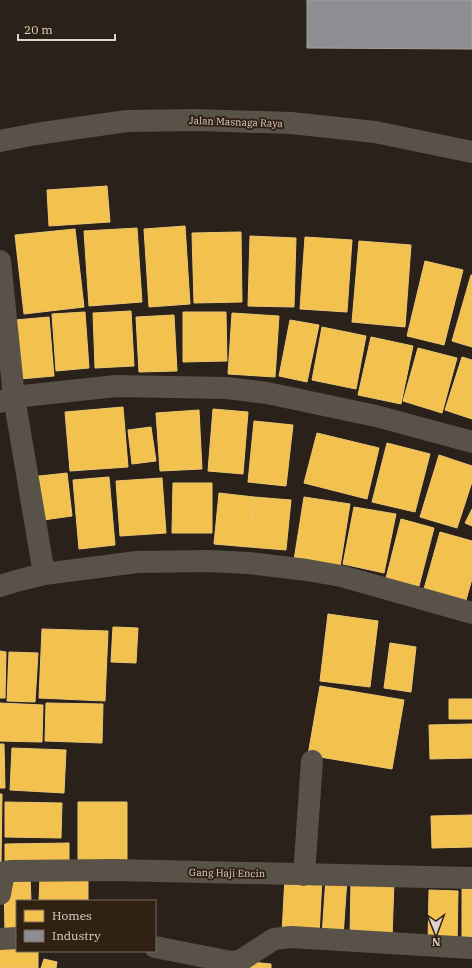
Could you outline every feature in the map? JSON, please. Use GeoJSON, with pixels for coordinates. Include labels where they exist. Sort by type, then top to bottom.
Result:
{"type":"FeatureCollection","features":[{"type":"Feature","properties":{"kind":"street","name":"Jalan Masnaga Raya"},"geometry":{"type":"LineString","coordinates":[[0,141],[36,134],[127,122],[197,120],[291,123],[375,132],[472,152]]}},
{"type":"Feature","properties":{"kind":"street"},"geometry":{"type":"LineString","coordinates":[[0,260],[7,399],[44,574]]}},
{"type":"Feature","properties":{"kind":"street"},"geometry":{"type":"LineString","coordinates":[[7,399],[116,386],[227,388],[267,393],[376,416],[472,442]]}},
{"type":"Feature","properties":{"kind":"street"},"geometry":{"type":"LineString","coordinates":[[0,586],[44,574],[137,562],[209,561],[250,563],[341,576],[472,613]]}},
{"type":"Feature","properties":{"kind":"street"},"geometry":{"type":"LineString","coordinates":[[304,875],[312,761]]}},
{"type":"Feature","properties":{"kind":"street","name":"Gang Haji Encin"},"geometry":{"type":"LineString","coordinates":[[0,894],[4,872],[10,871],[115,870],[472,878]]}},
{"type":"Feature","properties":{"kind":"street"},"geometry":{"type":"LineString","coordinates":[[156,946],[231,962],[240,961],[274,939],[291,937],[472,948]]}},
{"type":"Feature","properties":{"kind":"street"},"geometry":{"type":"LineString","coordinates":[[0,939],[16,938]]}},
{"type":"Feature","properties":{"kind":"building: Homes"},"geometry":{"type":"Polygon","coordinates":[[[107,186],[110,222],[49,226],[47,190],[107,186]]]}},
{"type":"Feature","properties":{"kind":"building: Homes"},"geometry":{"type":"Polygon","coordinates":[[[185,226],[190,304],[149,307],[144,229],[185,226]]]}},
{"type":"Feature","properties":{"kind":"building: Homes"},"geometry":{"type":"Polygon","coordinates":[[[137,228],[142,302],[89,306],[84,231],[137,228]]]}},
{"type":"Feature","properties":{"kind":"building: Homes"},"geometry":{"type":"Polygon","coordinates":[[[75,229],[84,307],[24,314],[15,235],[75,229]]]}},
{"type":"Feature","properties":{"kind":"building: Homes"},"geometry":{"type":"Polygon","coordinates":[[[241,232],[242,302],[194,303],[192,233],[241,232]]]}},
{"type":"Feature","properties":{"kind":"building: Homes"},"geometry":{"type":"Polygon","coordinates":[[[250,236],[296,238],[294,307],[248,306],[250,236]]]}},
{"type":"Feature","properties":{"kind":"building: Homes"},"geometry":{"type":"Polygon","coordinates":[[[305,237],[352,240],[347,312],[300,309],[305,237]]]}},
{"type":"Feature","properties":{"kind":"building: Homes"},"geometry":{"type":"Polygon","coordinates":[[[359,241],[411,245],[405,327],[352,322],[359,241]]]}},
{"type":"Feature","properties":{"kind":"building: Homes"},"geometry":{"type":"Polygon","coordinates":[[[425,261],[463,270],[444,345],[407,336],[425,261]]]}},
{"type":"Feature","properties":{"kind":"building: Homes"},"geometry":{"type":"Polygon","coordinates":[[[472,275],[472,347],[452,341],[472,275]]]}},
{"type":"Feature","properties":{"kind":"building: Homes"},"geometry":{"type":"Polygon","coordinates":[[[131,311],[134,366],[95,368],[93,313],[131,311]]]}},
{"type":"Feature","properties":{"kind":"building: Homes"},"geometry":{"type":"Polygon","coordinates":[[[85,312],[89,368],[56,371],[52,314],[85,312]]]}},
{"type":"Feature","properties":{"kind":"building: Homes"},"geometry":{"type":"Polygon","coordinates":[[[183,312],[226,312],[227,361],[183,362],[183,312]]]}},
{"type":"Feature","properties":{"kind":"building: Homes"},"geometry":{"type":"Polygon","coordinates":[[[232,313],[279,316],[275,377],[228,374],[232,313]]]}},
{"type":"Feature","properties":{"kind":"building: Homes"},"geometry":{"type":"Polygon","coordinates":[[[174,315],[177,371],[139,372],[136,317],[174,315]]]}},
{"type":"Feature","properties":{"kind":"building: Homes"},"geometry":{"type":"Polygon","coordinates":[[[49,317],[54,376],[20,379],[15,320],[49,317]]]}},
{"type":"Feature","properties":{"kind":"building: Homes"},"geometry":{"type":"Polygon","coordinates":[[[290,320],[319,325],[307,382],[279,376],[290,320]]]}},
{"type":"Feature","properties":{"kind":"building: Homes"},"geometry":{"type":"Polygon","coordinates":[[[322,327],[366,336],[356,389],[312,380],[322,327]]]}},
{"type":"Feature","properties":{"kind":"building: Homes"},"geometry":{"type":"Polygon","coordinates":[[[371,337],[413,346],[401,404],[358,395],[371,337]]]}},
{"type":"Feature","properties":{"kind":"building: Homes"},"geometry":{"type":"Polygon","coordinates":[[[418,348],[457,358],[442,413],[403,401],[418,348]]]}},
{"type":"Feature","properties":{"kind":"building: Homes"},"geometry":{"type":"Polygon","coordinates":[[[462,357],[472,360],[472,419],[445,410],[462,357]]]}},
{"type":"Feature","properties":{"kind":"building: Homes"},"geometry":{"type":"Polygon","coordinates":[[[123,407],[128,467],[70,471],[65,412],[123,407]]]}},
{"type":"Feature","properties":{"kind":"building: Homes"},"geometry":{"type":"Polygon","coordinates":[[[213,409],[248,412],[243,474],[208,471],[213,409]]]}},
{"type":"Feature","properties":{"kind":"building: Homes"},"geometry":{"type":"Polygon","coordinates":[[[199,410],[202,469],[160,471],[156,413],[199,410]]]}},
{"type":"Feature","properties":{"kind":"building: Homes"},"geometry":{"type":"Polygon","coordinates":[[[254,421],[293,425],[286,486],[248,482],[254,421]]]}},
{"type":"Feature","properties":{"kind":"building: Homes"},"geometry":{"type":"Polygon","coordinates":[[[151,427],[156,461],[132,464],[128,430],[151,427]]]}},
{"type":"Feature","properties":{"kind":"building: Homes"},"geometry":{"type":"Polygon","coordinates":[[[317,433],[379,448],[367,499],[304,483],[317,433]]]}},
{"type":"Feature","properties":{"kind":"building: Homes"},"geometry":{"type":"Polygon","coordinates":[[[387,443],[430,454],[415,512],[372,502],[387,443]]]}},
{"type":"Feature","properties":{"kind":"building: Homes"},"geometry":{"type":"Polygon","coordinates":[[[439,455],[472,466],[472,482],[457,528],[420,517],[439,455]]]}},
{"type":"Feature","properties":{"kind":"building: Homes"},"geometry":{"type":"Polygon","coordinates":[[[67,473],[72,516],[36,521],[30,477],[67,473]]]}},
{"type":"Feature","properties":{"kind":"building: Homes"},"geometry":{"type":"Polygon","coordinates":[[[109,477],[115,545],[79,549],[73,480],[109,477]]]}},
{"type":"Feature","properties":{"kind":"building: Homes"},"geometry":{"type":"Polygon","coordinates":[[[162,478],[166,533],[120,536],[116,481],[162,478]]]}},
{"type":"Feature","properties":{"kind":"building: Homes"},"geometry":{"type":"Polygon","coordinates":[[[173,483],[212,483],[212,533],[172,533],[173,483]]]}},
{"type":"Feature","properties":{"kind":"building: Homes"},"geometry":{"type":"Polygon","coordinates":[[[219,493],[254,497],[249,547],[214,544],[219,493]]]}},
{"type":"Feature","properties":{"kind":"building: Homes"},"geometry":{"type":"Polygon","coordinates":[[[254,497],[291,500],[286,550],[249,547],[254,497]]]}},
{"type":"Feature","properties":{"kind":"building: Homes"},"geometry":{"type":"Polygon","coordinates":[[[304,497],[350,504],[340,567],[294,560],[304,497]]]}},
{"type":"Feature","properties":{"kind":"building: Homes"},"geometry":{"type":"Polygon","coordinates":[[[354,507],[396,514],[384,573],[343,564],[354,507]]]}},
{"type":"Feature","properties":{"kind":"building: Homes"},"geometry":{"type":"Polygon","coordinates":[[[472,509],[472,526],[465,523],[472,509]]]}},
{"type":"Feature","properties":{"kind":"building: Homes"},"geometry":{"type":"Polygon","coordinates":[[[401,519],[434,528],[419,586],[386,578],[401,519]]]}},
{"type":"Feature","properties":{"kind":"building: Homes"},"geometry":{"type":"Polygon","coordinates":[[[440,532],[472,541],[472,579],[466,600],[424,589],[440,532]]]}},
{"type":"Feature","properties":{"kind":"building: Homes"},"geometry":{"type":"Polygon","coordinates":[[[328,614],[378,621],[370,687],[320,681],[328,614]]]}},
{"type":"Feature","properties":{"kind":"building: Homes"},"geometry":{"type":"Polygon","coordinates":[[[113,627],[138,628],[136,663],[111,662],[113,627]]]}},
{"type":"Feature","properties":{"kind":"building: Homes"},"geometry":{"type":"Polygon","coordinates":[[[42,629],[108,631],[105,701],[39,698],[42,629]]]}},
{"type":"Feature","properties":{"kind":"building: Homes"},"geometry":{"type":"Polygon","coordinates":[[[390,643],[416,647],[411,692],[384,688],[390,643]]]}},
{"type":"Feature","properties":{"kind":"building: Homes"},"geometry":{"type":"Polygon","coordinates":[[[0,651],[6,652],[5,698],[0,698],[0,651]]]}},
{"type":"Feature","properties":{"kind":"building: Homes"},"geometry":{"type":"Polygon","coordinates":[[[9,652],[38,653],[35,702],[7,701],[9,652]]]}},
{"type":"Feature","properties":{"kind":"building: Homes"},"geometry":{"type":"Polygon","coordinates":[[[320,686],[404,700],[392,769],[308,755],[320,686]]]}},
{"type":"Feature","properties":{"kind":"building: Homes"},"geometry":{"type":"Polygon","coordinates":[[[449,699],[472,699],[472,719],[449,719],[449,699]]]}},
{"type":"Feature","properties":{"kind":"building: Homes"},"geometry":{"type":"Polygon","coordinates":[[[0,703],[43,705],[42,742],[0,741],[0,703]]]}},
{"type":"Feature","properties":{"kind":"building: Homes"},"geometry":{"type":"Polygon","coordinates":[[[46,703],[103,704],[102,743],[45,741],[46,703]]]}},
{"type":"Feature","properties":{"kind":"building: Homes"},"geometry":{"type":"Polygon","coordinates":[[[472,724],[472,758],[430,759],[429,725],[472,724]]]}},
{"type":"Feature","properties":{"kind":"building: Homes"},"geometry":{"type":"Polygon","coordinates":[[[0,744],[4,744],[5,788],[0,788],[0,744]]]}},
{"type":"Feature","properties":{"kind":"building: Homes"},"geometry":{"type":"Polygon","coordinates":[[[12,748],[66,750],[64,793],[10,790],[12,748]]]}},
{"type":"Feature","properties":{"kind":"building: Homes"},"geometry":{"type":"Polygon","coordinates":[[[0,794],[2,794],[1,865],[0,865],[0,794]]]}},
{"type":"Feature","properties":{"kind":"building: Homes"},"geometry":{"type":"Polygon","coordinates":[[[5,802],[62,803],[61,838],[5,837],[5,802]]]}},
{"type":"Feature","properties":{"kind":"building: Homes"},"geometry":{"type":"Polygon","coordinates":[[[78,802],[127,802],[127,864],[78,864],[78,802]]]}},
{"type":"Feature","properties":{"kind":"building: Homes"},"geometry":{"type":"Polygon","coordinates":[[[472,815],[472,847],[432,848],[431,816],[472,815]]]}},
{"type":"Feature","properties":{"kind":"building: Homes"},"geometry":{"type":"Polygon","coordinates":[[[69,843],[69,867],[5,868],[5,844],[69,843]]]}},
{"type":"Feature","properties":{"kind":"building: Homes"},"geometry":{"type":"Polygon","coordinates":[[[40,877],[88,878],[88,900],[39,900],[40,877]]]}},
{"type":"Feature","properties":{"kind":"building: Homes"},"geometry":{"type":"Polygon","coordinates":[[[285,877],[322,879],[319,935],[282,933],[285,877]]]}},
{"type":"Feature","properties":{"kind":"building: Homes"},"geometry":{"type":"Polygon","coordinates":[[[326,877],[347,879],[343,937],[322,936],[326,877]]]}},
{"type":"Feature","properties":{"kind":"building: Homes"},"geometry":{"type":"Polygon","coordinates":[[[30,878],[31,900],[16,900],[16,932],[5,932],[4,879],[30,878]]]}},
{"type":"Feature","properties":{"kind":"building: Homes"},"geometry":{"type":"Polygon","coordinates":[[[351,880],[394,882],[392,938],[350,936],[351,880]]]}},
{"type":"Feature","properties":{"kind":"building: Homes"},"geometry":{"type":"Polygon","coordinates":[[[462,889],[472,889],[472,946],[462,947],[462,889]]]}},
{"type":"Feature","properties":{"kind":"building: Homes"},"geometry":{"type":"Polygon","coordinates":[[[429,890],[458,891],[457,944],[428,943],[429,890]]]}},
{"type":"Feature","properties":{"kind":"building: Homes"},"geometry":{"type":"Polygon","coordinates":[[[0,941],[16,942],[16,952],[38,952],[38,968],[0,968],[0,941]]]}},
{"type":"Feature","properties":{"kind":"building: Homes"},"geometry":{"type":"Polygon","coordinates":[[[44,959],[57,962],[56,968],[41,968],[44,959]]]}},
{"type":"Feature","properties":{"kind":"building: Homes"},"geometry":{"type":"Polygon","coordinates":[[[251,962],[271,964],[271,968],[250,968],[251,962]]]}},
{"type":"Feature","properties":{"kind":"building: Industry"},"geometry":{"type":"Polygon","coordinates":[[[307,0],[472,0],[472,49],[307,48],[307,0]]]}}]}
